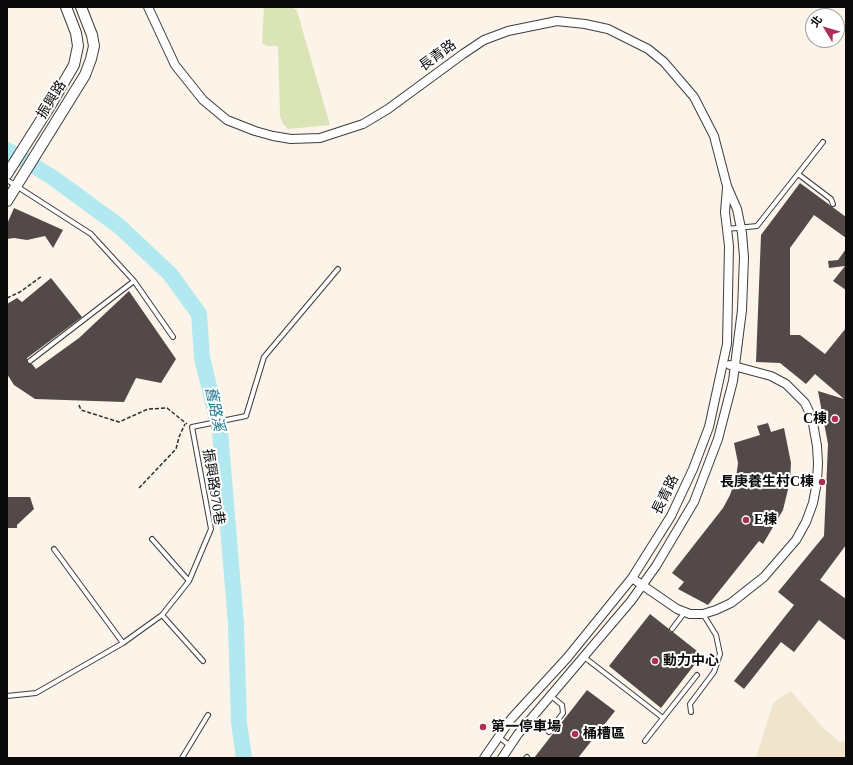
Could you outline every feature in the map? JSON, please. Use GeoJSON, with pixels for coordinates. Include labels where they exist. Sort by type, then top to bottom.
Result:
{"type":"FeatureCollection","features":[{"type":"Feature","properties":{"kind":"street","name":"振興路"},"geometry":{"type":"LineString","coordinates":[[7,174],[74,65],[77,55],[76,33],[66,7]]}},
{"type":"Feature","properties":{"kind":"street","name":"振興路"},"geometry":{"type":"LineString","coordinates":[[7,201],[11,182],[41,145],[85,75],[94,46],[92,35],[81,7]]}},
{"type":"Feature","properties":{"kind":"street","name":"長青路"},"geometry":{"type":"LineString","coordinates":[[148,7],[175,65],[193,89],[213,110],[227,120],[255,132],[291,139],[320,138],[363,124],[484,40],[508,30],[558,21],[585,24],[608,29],[642,46],[664,62],[694,97],[707,121],[714,136],[727,186],[737,209],[741,227],[744,257],[744,287],[735,366],[728,402],[718,439],[694,502],[668,547],[642,585],[510,746],[502,758]]}},
{"type":"Feature","properties":{"kind":"street","name":"長青路"},"geometry":{"type":"LineString","coordinates":[[484,758],[511,719],[587,634],[632,578],[671,516],[693,469],[709,427],[727,344],[729,297],[725,212],[727,186]]}},
{"type":"Feature","properties":{"kind":"street"},"geometry":{"type":"LineString","coordinates":[[632,578],[668,604],[686,612],[703,614],[731,603],[750,589],[779,560],[796,540],[806,522],[818,482],[817,446],[812,418],[805,403],[786,384],[771,376],[723,364]]}},
{"type":"Feature","properties":{"kind":"lane"},"geometry":{"type":"LineString","coordinates":[[727,229],[757,226],[823,142]]}},
{"type":"Feature","properties":{"kind":"lane"},"geometry":{"type":"LineString","coordinates":[[798,174],[831,199],[833,204]]}},
{"type":"Feature","properties":{"kind":"lane"},"geometry":{"type":"LineString","coordinates":[[11,182],[91,234],[134,281],[172,336]]}},
{"type":"Feature","properties":{"kind":"lane"},"geometry":{"type":"LineString","coordinates":[[192,427],[246,416],[264,357],[338,269]]}},
{"type":"Feature","properties":{"kind":"lane"},"geometry":{"type":"LineString","coordinates":[[30,361],[134,281]]}},
{"type":"Feature","properties":{"kind":"lane","name":"振興路970巷"},"geometry":{"type":"LineString","coordinates":[[7,696],[36,693],[123,643],[162,615],[189,580],[211,529],[192,427]]}},
{"type":"Feature","properties":{"kind":"lane"},"geometry":{"type":"LineString","coordinates":[[152,539],[189,580]]}},
{"type":"Feature","properties":{"kind":"lane"},"geometry":{"type":"LineString","coordinates":[[54,549],[123,643]]}},
{"type":"Feature","properties":{"kind":"lane"},"geometry":{"type":"LineString","coordinates":[[672,629],[686,612]]}},
{"type":"Feature","properties":{"kind":"lane"},"geometry":{"type":"LineString","coordinates":[[691,712],[690,704],[714,672],[720,654],[716,635],[703,614]]}},
{"type":"Feature","properties":{"kind":"lane"},"geometry":{"type":"LineString","coordinates":[[162,615],[203,662]]}},
{"type":"Feature","properties":{"kind":"lane"},"geometry":{"type":"LineString","coordinates":[[584,657],[663,718]]}},
{"type":"Feature","properties":{"kind":"lane"},"geometry":{"type":"LineString","coordinates":[[645,741],[697,675]]}},
{"type":"Feature","properties":{"kind":"lane"},"geometry":{"type":"LineString","coordinates":[[548,732],[563,714],[562,705],[551,696]]}},
{"type":"Feature","properties":{"kind":"lane"},"geometry":{"type":"LineString","coordinates":[[182,758],[208,715]]}},
{"type":"Feature","properties":{"kind":"lane"},"geometry":{"type":"LineString","coordinates":[[498,737],[510,746]]}},
{"type":"Feature","properties":{"kind":"path"},"geometry":{"type":"LineString","coordinates":[[7,298],[20,292],[42,276]]}},
{"type":"Feature","properties":{"kind":"path"},"geometry":{"type":"LineString","coordinates":[[79,405],[81,410],[119,422],[148,409],[167,408],[186,424],[192,427]]}},
{"type":"Feature","properties":{"kind":"path"},"geometry":{"type":"LineString","coordinates":[[139,488],[176,449],[179,437],[186,424]]}},
{"type":"Feature","properties":{"kind":"shaded area"},"geometry":{"type":"Polygon","coordinates":[[[791,691],[824,729],[840,742],[846,740],[846,758],[756,758],[773,703],[791,691]]]}},
{"type":"Feature","properties":{"kind":"green space"},"geometry":{"type":"Polygon","coordinates":[[[264,7],[292,7],[297,11],[330,125],[288,129],[283,124],[280,116],[278,46],[267,46],[262,43],[264,7]]]}},
{"type":"Feature","properties":{"kind":"building","name":"C棟"},"geometry":{"type":"Polygon","coordinates":[[[800,183],[846,217],[846,238],[814,215],[790,248],[790,335],[800,335],[825,354],[846,328],[846,545],[820,580],[846,599],[846,641],[819,620],[794,652],[781,642],[744,689],[734,681],[794,605],[778,592],[824,536],[828,444],[818,391],[844,399],[815,374],[806,384],[780,363],[756,362],[761,235],[800,183]]]}},
{"type":"Feature","properties":{"kind":"building"},"geometry":{"type":"Polygon","coordinates":[[[14,208],[63,230],[53,248],[45,236],[27,240],[14,238],[7,239],[7,224],[14,208]]]}},
{"type":"Feature","properties":{"kind":"building"},"geometry":{"type":"Polygon","coordinates":[[[846,249],[846,290],[833,281],[845,266],[829,268],[828,261],[838,260],[846,249]]]}},
{"type":"Feature","properties":{"kind":"building"},"geometry":{"type":"Polygon","coordinates":[[[51,278],[82,317],[27,358],[28,363],[32,364],[36,369],[79,338],[129,291],[176,359],[161,383],[136,378],[124,402],[35,399],[14,385],[7,374],[7,304],[17,298],[22,302],[51,278]]]}},
{"type":"Feature","properties":{"kind":"building","name":"E棟"},"geometry":{"type":"Polygon","coordinates":[[[768,423],[771,432],[784,428],[791,463],[790,481],[783,510],[763,544],[759,541],[708,605],[678,589],[684,582],[672,573],[723,508],[730,495],[736,478],[738,463],[734,443],[760,435],[757,426],[768,423]]]}},
{"type":"Feature","properties":{"kind":"building"},"geometry":{"type":"Polygon","coordinates":[[[7,497],[30,497],[34,509],[17,525],[17,528],[7,528],[7,497]]]}},
{"type":"Feature","properties":{"kind":"building","name":"動力中心"},"geometry":{"type":"Polygon","coordinates":[[[650,614],[669,629],[670,632],[673,632],[702,655],[661,708],[609,666],[650,614]]]}},
{"type":"Feature","properties":{"kind":"building","name":"桶槽區"},"geometry":{"type":"Polygon","coordinates":[[[587,690],[615,711],[578,758],[534,758],[587,690]]]}},
{"type":"Feature","properties":{"kind":"waterway","name":"舊路溪"},"geometry":{"type":"LineString","coordinates":[[7,150],[52,177],[119,226],[170,274],[199,314],[202,358],[220,431],[236,624],[239,723],[244,758]]}},
{"type":"Feature","properties":{"kind":"place","name":"C棟"},"geometry":{"type":"Point","coordinates":[835,419]}},
{"type":"Feature","properties":{"kind":"place","name":"長庚養生村C棟"},"geometry":{"type":"Point","coordinates":[822,482]}},
{"type":"Feature","properties":{"kind":"place","name":"E棟"},"geometry":{"type":"Point","coordinates":[746,520]}},
{"type":"Feature","properties":{"kind":"place","name":"動力中心"},"geometry":{"type":"Point","coordinates":[655,661]}},
{"type":"Feature","properties":{"kind":"place","name":"第一停車場"},"geometry":{"type":"Point","coordinates":[483,727]}},
{"type":"Feature","properties":{"kind":"place","name":"桶槽區"},"geometry":{"type":"Point","coordinates":[575,734]}}]}
